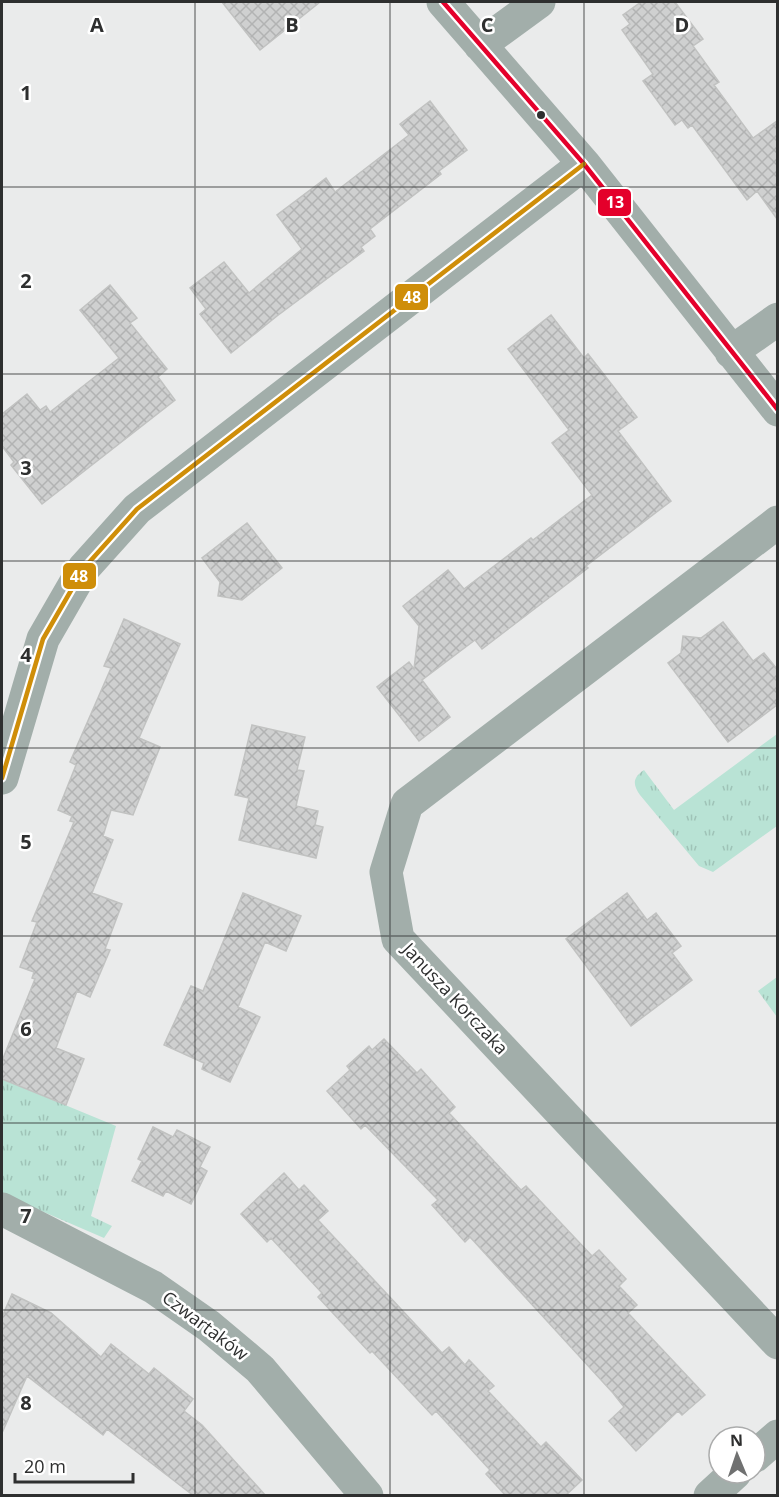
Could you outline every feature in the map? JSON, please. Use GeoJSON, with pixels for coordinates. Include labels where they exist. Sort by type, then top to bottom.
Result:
{"type":"FeatureCollection","features":[{"type":"Feature","properties":{"kind":"street"},"geometry":{"type":"LineString","coordinates":[[443,2],[584,164],[777,410]]}},
{"type":"Feature","properties":{"kind":"street"},"geometry":{"type":"LineString","coordinates":[[480,45],[539,2]]}},
{"type":"Feature","properties":{"kind":"street"},"geometry":{"type":"LineString","coordinates":[[2,778],[43,639],[84,568],[137,509],[584,164]]}},
{"type":"Feature","properties":{"kind":"street"},"geometry":{"type":"LineString","coordinates":[[731,352],[777,319]]}},
{"type":"Feature","properties":{"kind":"street","name":"Janusza Korczaka"},"geometry":{"type":"LineString","coordinates":[[777,522],[407,804],[387,872],[398,939],[777,1343]]}},
{"type":"Feature","properties":{"kind":"street","name":"Czwartaków"},"geometry":{"type":"LineString","coordinates":[[2,1209],[153,1287],[209,1326],[260,1369],[367,1496]]}},
{"type":"Feature","properties":{"kind":"street"},"geometry":{"type":"LineString","coordinates":[[710,1496],[722,1485]]}},
{"type":"Feature","properties":{"kind":"green space"},"geometry":{"type":"Polygon","coordinates":[[[777,734],[777,826],[713,872],[699,866],[640,795],[635,785],[637,776],[644,770],[674,810],[777,734]]]}},
{"type":"Feature","properties":{"kind":"green space"},"geometry":{"type":"Polygon","coordinates":[[[777,977],[777,1017],[758,991],[777,977]]]}},
{"type":"Feature","properties":{"kind":"green space"},"geometry":{"type":"Polygon","coordinates":[[[2,1079],[116,1126],[91,1216],[112,1226],[104,1238],[2,1194],[2,1079]]]}},
{"type":"Feature","properties":{"kind":"building"},"geometry":{"type":"Polygon","coordinates":[[[222,2],[320,2],[260,50],[222,2]]]}},
{"type":"Feature","properties":{"kind":"building"},"geometry":{"type":"Polygon","coordinates":[[[641,2],[675,2],[703,39],[693,46],[719,82],[714,85],[753,138],[777,121],[777,219],[757,191],[747,200],[692,125],[688,128],[682,120],[675,125],[643,81],[653,74],[622,30],[630,24],[623,15],[641,2]]]}},
{"type":"Feature","properties":{"kind":"building"},"geometry":{"type":"Polygon","coordinates":[[[430,101],[467,150],[439,171],[441,174],[370,229],[375,236],[361,247],[364,251],[231,353],[200,314],[206,309],[190,288],[224,262],[249,293],[302,249],[277,215],[326,178],[335,192],[409,135],[400,124],[430,101]]]}},
{"type":"Feature","properties":{"kind":"building"},"geometry":{"type":"Polygon","coordinates":[[[110,285],[137,318],[130,323],[167,369],[158,377],[175,400],[42,504],[11,465],[14,462],[2,446],[2,414],[27,394],[40,410],[46,406],[50,412],[119,358],[80,310],[110,285]]]}},
{"type":"Feature","properties":{"kind":"building"},"geometry":{"type":"Polygon","coordinates":[[[551,315],[584,358],[588,354],[637,417],[618,431],[671,501],[482,649],[475,640],[422,680],[450,717],[419,741],[377,687],[409,662],[414,669],[419,626],[403,606],[448,570],[464,589],[592,495],[552,443],[569,430],[508,349],[551,315]]]}},
{"type":"Feature","properties":{"kind":"building"},"geometry":{"type":"Polygon","coordinates":[[[247,523],[282,568],[242,600],[218,596],[220,582],[202,558],[247,523]]]}},
{"type":"Feature","properties":{"kind":"building"},"geometry":{"type":"Polygon","coordinates":[[[124,619],[180,644],[139,738],[160,747],[133,815],[111,810],[103,836],[113,840],[92,893],[122,904],[105,949],[110,950],[90,997],[77,991],[56,1048],[84,1059],[66,1105],[2,1079],[2,1061],[35,979],[32,978],[34,972],[20,967],[37,922],[32,921],[74,822],[70,821],[72,816],[58,810],[76,765],[70,762],[111,668],[104,666],[124,619]]]}},
{"type":"Feature","properties":{"kind":"building"},"geometry":{"type":"Polygon","coordinates":[[[723,622],[753,661],[764,653],[777,669],[777,705],[728,742],[668,663],[681,653],[683,636],[701,638],[723,622]]]}},
{"type":"Feature","properties":{"kind":"building"},"geometry":{"type":"Polygon","coordinates":[[[252,725],[305,737],[297,770],[304,771],[296,806],[318,811],[315,825],[323,827],[316,858],[239,840],[249,798],[235,795],[252,725]]]}},
{"type":"Feature","properties":{"kind":"building"},"geometry":{"type":"Polygon","coordinates":[[[243,893],[301,916],[286,951],[265,942],[238,1007],[260,1017],[230,1082],[202,1069],[204,1063],[164,1045],[191,986],[203,991],[243,893]]]}},
{"type":"Feature","properties":{"kind":"building"},"geometry":{"type":"Polygon","coordinates":[[[627,893],[647,920],[656,913],[681,946],[672,953],[692,980],[631,1026],[566,939],[627,893]]]}},
{"type":"Feature","properties":{"kind":"building"},"geometry":{"type":"Polygon","coordinates":[[[384,1039],[417,1073],[421,1069],[455,1107],[449,1113],[521,1190],[526,1186],[592,1256],[599,1250],[626,1279],[619,1286],[637,1305],[628,1313],[705,1395],[682,1415],[678,1411],[636,1451],[609,1421],[624,1407],[613,1393],[470,1237],[465,1242],[432,1205],[438,1200],[365,1125],[361,1129],[327,1091],[350,1070],[347,1066],[369,1046],[372,1050],[384,1039]]]}},
{"type":"Feature","properties":{"kind":"building"},"geometry":{"type":"Polygon","coordinates":[[[153,1127],[173,1137],[177,1130],[210,1147],[200,1167],[207,1171],[191,1204],[166,1191],[163,1196],[132,1181],[142,1161],[138,1159],[153,1127]]]}},
{"type":"Feature","properties":{"kind":"building"},"geometry":{"type":"Polygon","coordinates":[[[284,1173],[299,1190],[304,1185],[328,1211],[318,1220],[442,1353],[449,1347],[465,1365],[469,1360],[494,1386],[488,1391],[541,1447],[546,1442],[582,1480],[565,1496],[506,1496],[486,1474],[490,1470],[436,1411],[432,1415],[372,1351],[370,1353],[318,1297],[322,1293],[271,1238],[267,1242],[241,1214],[284,1173]]]}},
{"type":"Feature","properties":{"kind":"building"},"geometry":{"type":"Polygon","coordinates":[[[12,1294],[51,1313],[101,1357],[111,1344],[149,1374],[154,1368],[193,1399],[184,1411],[202,1425],[266,1496],[194,1496],[107,1429],[103,1435],[27,1376],[2,1433],[2,1317],[12,1294]]]}},
{"type":"Feature","properties":{"kind":"transit line","name":"13"},"geometry":{"type":"LineString","coordinates":[[443,2],[584,164],[778,410]]}},
{"type":"Feature","properties":{"kind":"transit line","name":"48"},"geometry":{"type":"LineString","coordinates":[[2,778],[43,639],[84,568],[137,509],[584,164]]}}]}
